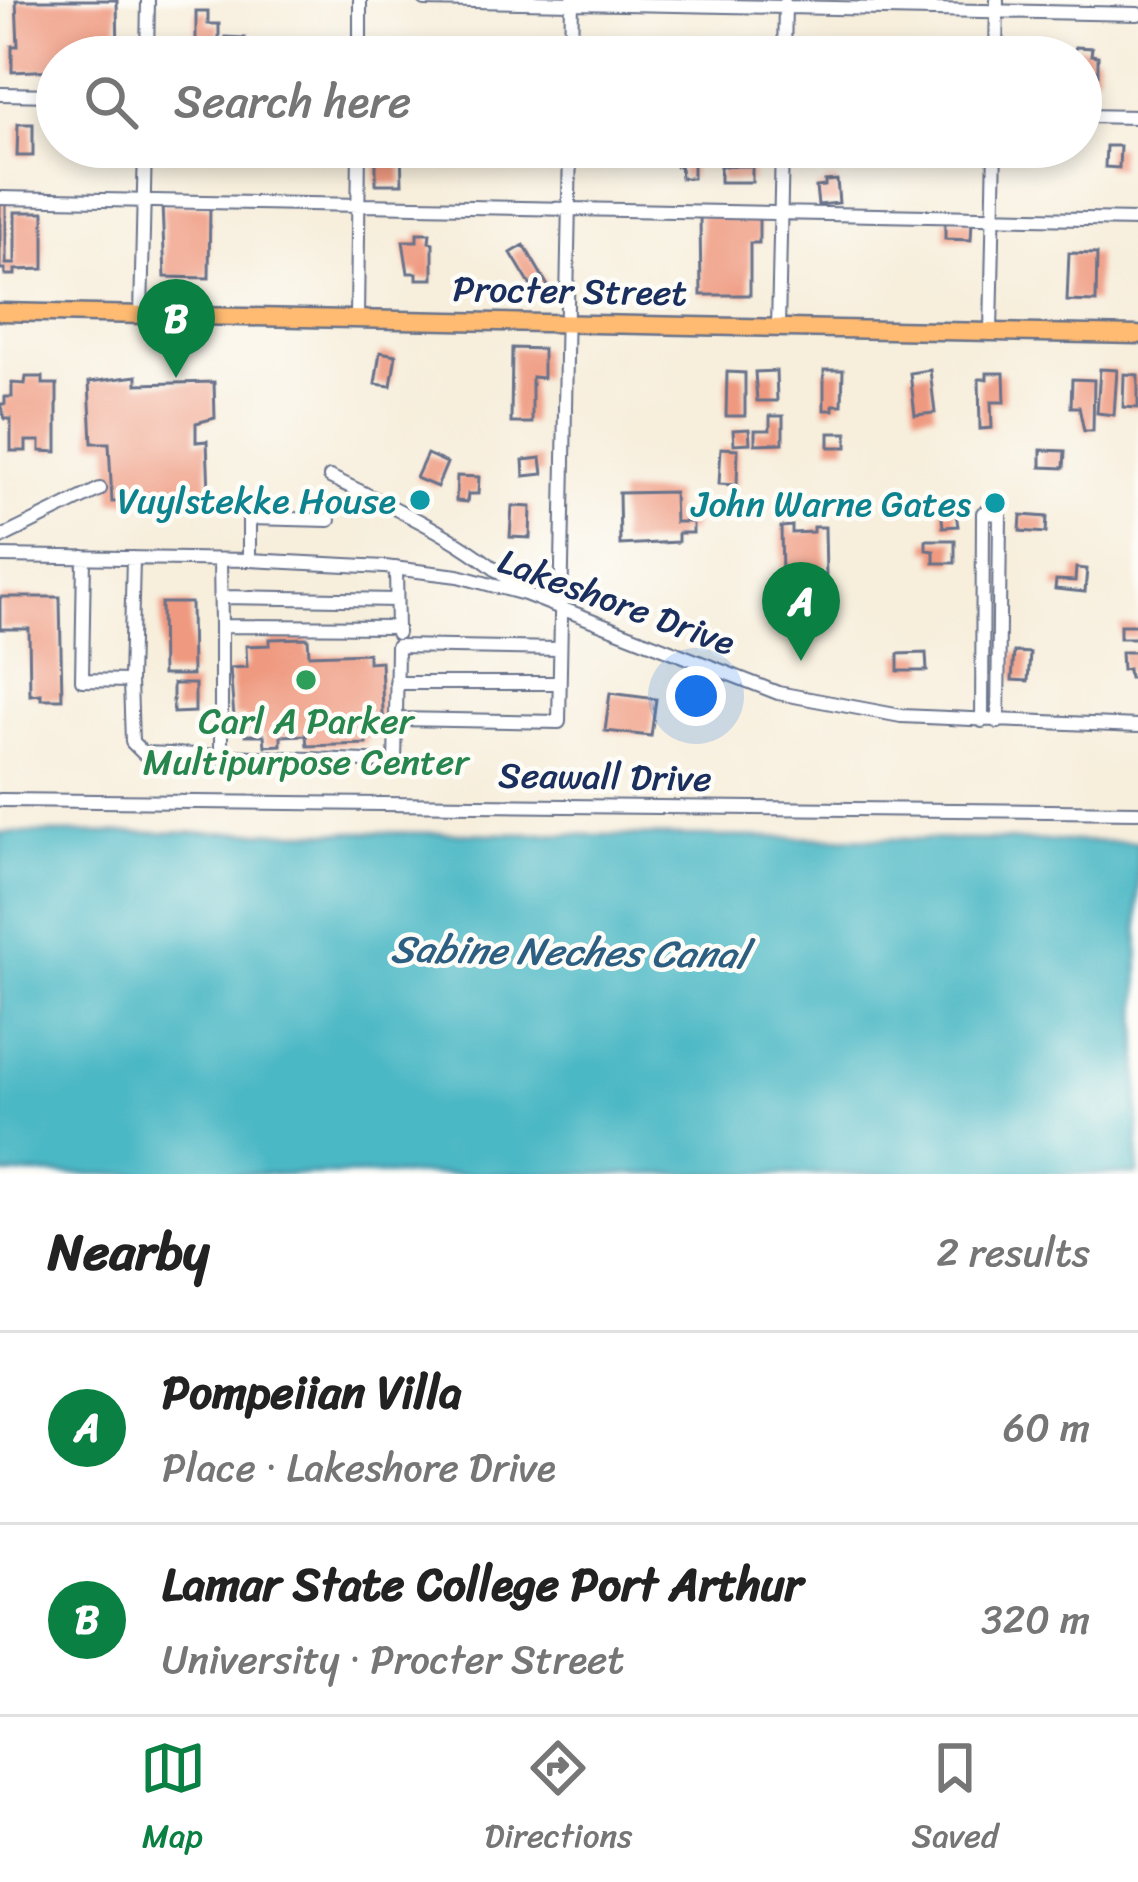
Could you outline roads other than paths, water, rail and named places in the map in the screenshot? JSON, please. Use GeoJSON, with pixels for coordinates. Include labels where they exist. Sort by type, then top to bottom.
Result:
{"type":"FeatureCollection","features":[{"type":"Feature","properties":{"kind":"main road","name":"Procter Street"},"geometry":{"type":"LineString","coordinates":[[0,312],[1138,335]]}},
{"type":"Feature","properties":{"kind":"street"},"geometry":{"type":"LineString","coordinates":[[147,36],[148,0]]}},
{"type":"Feature","properties":{"kind":"street"},"geometry":{"type":"LineString","coordinates":[[360,0],[360,36]]}},
{"type":"Feature","properties":{"kind":"street"},"geometry":{"type":"LineString","coordinates":[[425,0],[997,5],[1138,14]]}},
{"type":"Feature","properties":{"kind":"street"},"geometry":{"type":"LineString","coordinates":[[571,36],[572,1]]}},
{"type":"Feature","properties":{"kind":"street"},"geometry":{"type":"LineString","coordinates":[[784,36],[785,3]]}},
{"type":"Feature","properties":{"kind":"street"},"geometry":{"type":"LineString","coordinates":[[996,36],[997,5]]}},
{"type":"Feature","properties":{"kind":"street"},"geometry":{"type":"LineString","coordinates":[[0,94],[36,95]]}},
{"type":"Feature","properties":{"kind":"street"},"geometry":{"type":"LineString","coordinates":[[1102,116],[1138,117]]}},
{"type":"Feature","properties":{"kind":"street"},"geometry":{"type":"LineString","coordinates":[[141,315],[144,168]]}},
{"type":"Feature","properties":{"kind":"street"},"geometry":{"type":"LineString","coordinates":[[357,319],[359,168]]}},
{"type":"Feature","properties":{"kind":"street"},"geometry":{"type":"LineString","coordinates":[[396,719],[559,722],[570,168]]}},
{"type":"Feature","properties":{"kind":"street"},"geometry":{"type":"LineString","coordinates":[[778,328],[782,168]]}},
{"type":"Feature","properties":{"kind":"street"},"geometry":{"type":"LineString","coordinates":[[991,332],[994,168]]}},
{"type":"Feature","properties":{"kind":"street"},"geometry":{"type":"LineString","coordinates":[[0,198],[1138,220]]}},
{"type":"Feature","properties":{"kind":"street"},"geometry":{"type":"LineString","coordinates":[[330,477],[484,557],[525,594]]}},
{"type":"Feature","properties":{"kind":"street"},"geometry":{"type":"LineString","coordinates":[[0,538],[100,489]]}},
{"type":"Feature","properties":{"kind":"street"},"geometry":{"type":"LineString","coordinates":[[982,721],[983,513],[1000,514],[998,722]]}},
{"type":"Feature","properties":{"kind":"street"},"geometry":{"type":"LineString","coordinates":[[249,560],[249,518],[329,520]]}},
{"type":"Feature","properties":{"kind":"street","name":"Lakeshore Drive"},"geometry":{"type":"LineString","coordinates":[[0,556],[249,560],[458,576],[525,594],[778,693],[902,716],[1138,726]]}},
{"type":"Feature","properties":{"kind":"street"},"geometry":{"type":"LineString","coordinates":[[84,557],[82,680],[130,681]]}},
{"type":"Feature","properties":{"kind":"street"},"geometry":{"type":"LineString","coordinates":[[133,558],[132,742],[143,753],[221,757],[395,762],[396,568]]}},
{"type":"Feature","properties":{"kind":"street"},"geometry":{"type":"LineString","coordinates":[[220,560],[221,757]]}},
{"type":"Feature","properties":{"kind":"street"},"geometry":{"type":"LineString","coordinates":[[220,597],[396,600]]}},
{"type":"Feature","properties":{"kind":"street"},"geometry":{"type":"LineString","coordinates":[[221,626],[397,627]]}},
{"type":"Feature","properties":{"kind":"street"},"geometry":{"type":"LineString","coordinates":[[397,646],[559,649]]}},
{"type":"Feature","properties":{"kind":"street"},"geometry":{"type":"LineString","coordinates":[[397,683],[559,683]]}},
{"type":"Feature","properties":{"kind":"street","name":"Seawall Drive"},"geometry":{"type":"LineString","coordinates":[[0,800],[1138,812]]}},
{"type":"Feature","properties":{"kind":"water","name":"Sabine Neches Canal"},"geometry":{"type":"Polygon","coordinates":[[[370,832],[1138,842],[1138,1174],[0,1174],[0,833],[370,832]]]}},
{"type":"Feature","properties":{"kind":"place","name":"Lamar State College Port Arthur"},"geometry":{"type":"Point","coordinates":[176,378]}},
{"type":"Feature","properties":{"kind":"place","name":"Vuylstekke House"},"geometry":{"type":"Point","coordinates":[420,500]}},
{"type":"Feature","properties":{"kind":"place","name":"John Warne Gates"},"geometry":{"type":"Point","coordinates":[995,503]}},
{"type":"Feature","properties":{"kind":"place","name":"Pompeiian Villa"},"geometry":{"type":"Point","coordinates":[801,661]}},
{"type":"Feature","properties":{"kind":"place","name":"Carl A Parker Multipurpose Center"},"geometry":{"type":"Point","coordinates":[306,680]}}]}
